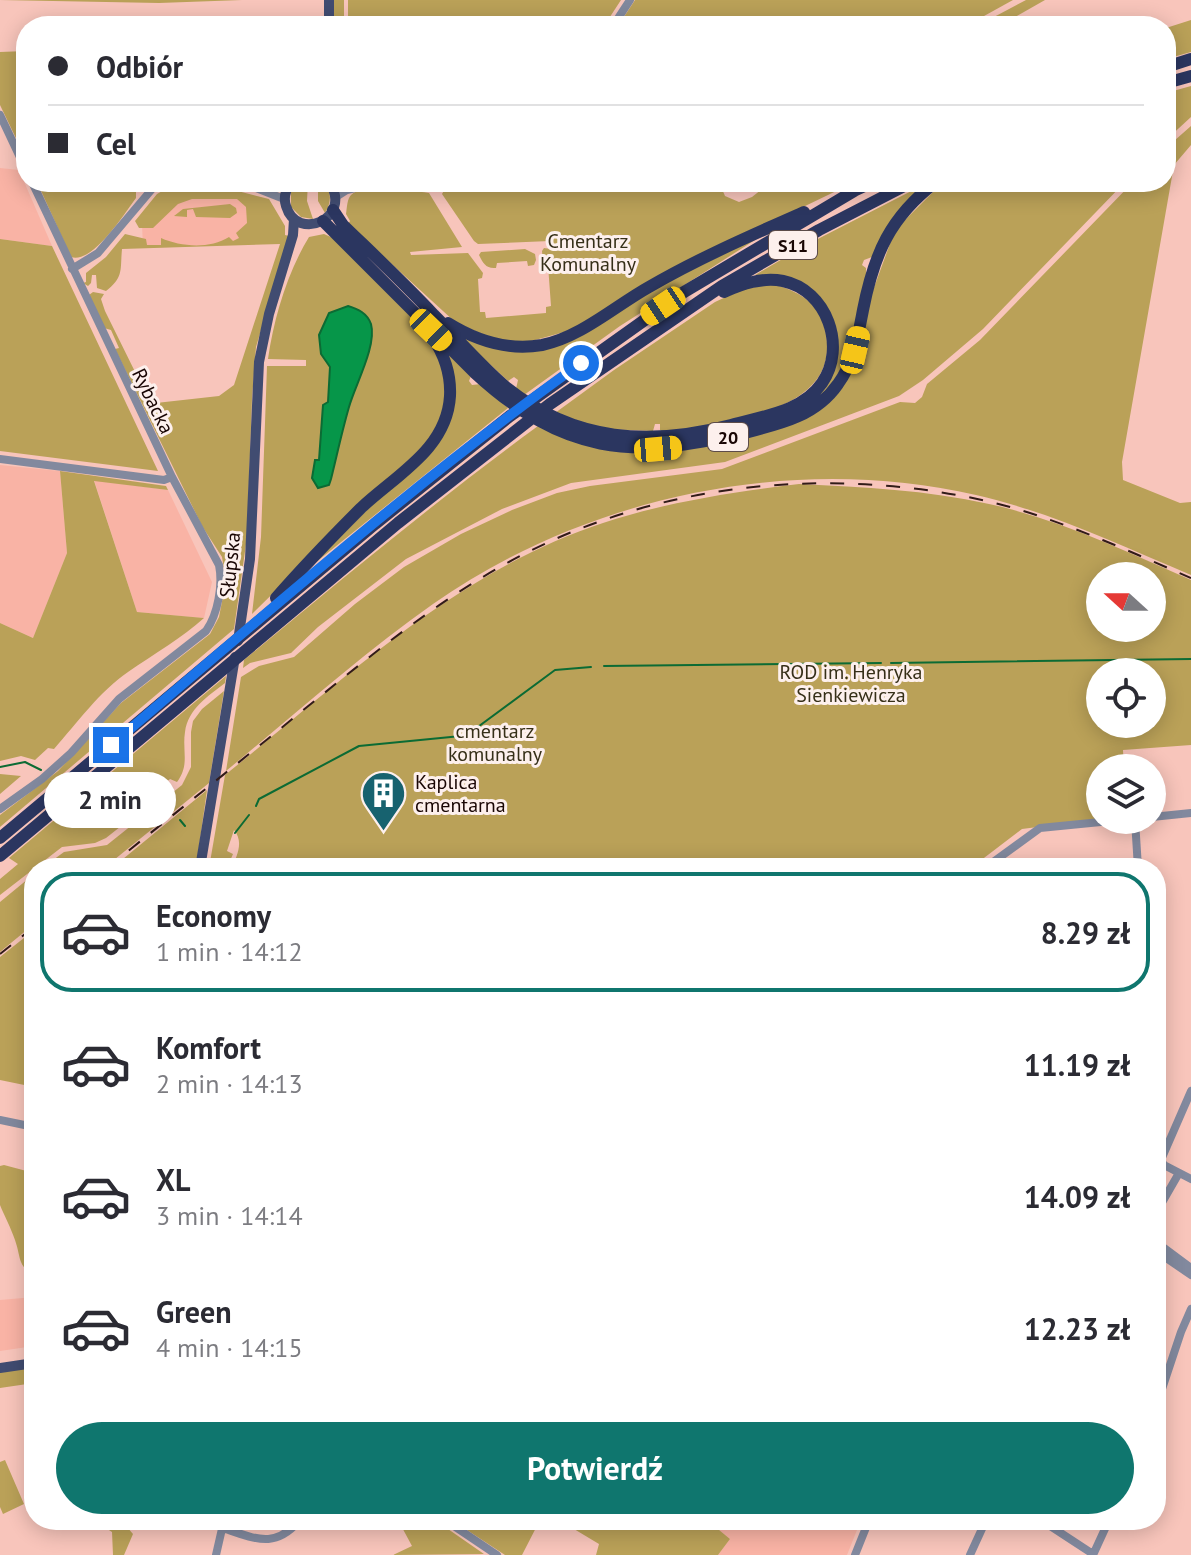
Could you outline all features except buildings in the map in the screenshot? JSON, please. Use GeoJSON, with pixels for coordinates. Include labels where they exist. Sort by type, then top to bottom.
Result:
{"type":"FeatureCollection","features":[{"type":"Feature","properties":{"kind":"highway"},"geometry":{"type":"LineString","coordinates":[[432,313],[481,340],[515,347],[543,345],[578,331],[670,275],[852,192]]}},
{"type":"Feature","properties":{"kind":"highway","name":"S11"},"geometry":{"type":"LineString","coordinates":[[0,838],[252,626],[536,396],[684,292],[852,192]]}},
{"type":"Feature","properties":{"kind":"highway","name":"S11"},"geometry":{"type":"LineString","coordinates":[[0,856],[374,543],[550,404],[678,315],[819,230],[893,192]]}},
{"type":"Feature","properties":{"kind":"highway","name":"20"},"geometry":{"type":"LineString","coordinates":[[323,221],[497,393],[530,416],[576,437],[623,448],[658,449],[694,445],[779,424],[812,409],[838,384],[855,350],[868,283],[877,255],[906,208],[924,192]]}},
{"type":"Feature","properties":{"kind":"highway"},"geometry":{"type":"LineString","coordinates":[[334,203],[340,222],[491,373],[530,404],[565,421],[612,436],[675,436],[780,412],[815,391],[832,361],[833,339],[827,317],[814,299],[792,284],[772,280],[754,281],[678,315]]}},
{"type":"Feature","properties":{"kind":"highway"},"geometry":{"type":"LineString","coordinates":[[252,626],[336,534],[420,458],[442,430],[451,388],[446,363],[440,348],[417,316]]}},
{"type":"Feature","properties":{"kind":"main road"},"geometry":{"type":"LineString","coordinates":[[287,192],[284,199],[287,209],[294,219],[308,224],[323,221],[334,203],[332,192]]}},
{"type":"Feature","properties":{"kind":"main road","name":"Słupska"},"geometry":{"type":"LineString","coordinates":[[202,858],[244,606],[252,536],[258,371],[269,314],[285,266],[294,219]]}},
{"type":"Feature","properties":{"kind":"main road","name":"Słupska"},"geometry":{"type":"LineString","coordinates":[[285,266],[308,224]]}},
{"type":"Feature","properties":{"kind":"main road"},"geometry":{"type":"LineString","coordinates":[[0,1368],[24,1364]]}},
{"type":"Feature","properties":{"kind":"street"},"geometry":{"type":"LineString","coordinates":[[0,115],[16,149]]}},
{"type":"Feature","properties":{"kind":"street","name":"Rybacka"},"geometry":{"type":"LineString","coordinates":[[0,809],[71,753],[119,699],[202,634],[213,620],[220,583],[219,565],[172,477],[37,192]]}},
{"type":"Feature","properties":{"kind":"street"},"geometry":{"type":"LineString","coordinates":[[72,269],[98,253],[150,192]]}},
{"type":"Feature","properties":{"kind":"street"},"geometry":{"type":"LineString","coordinates":[[267,192],[284,199]]}},
{"type":"Feature","properties":{"kind":"street"},"geometry":{"type":"LineString","coordinates":[[334,203],[345,192]]}},
{"type":"Feature","properties":{"kind":"street"},"geometry":{"type":"LineString","coordinates":[[0,459],[164,480],[172,477]]}},
{"type":"Feature","properties":{"kind":"street"},"geometry":{"type":"LineString","coordinates":[[1166,816],[1191,813]]}},
{"type":"Feature","properties":{"kind":"street"},"geometry":{"type":"LineString","coordinates":[[1005,858],[1040,828],[1086,823]]}},
{"type":"Feature","properties":{"kind":"street"},"geometry":{"type":"LineString","coordinates":[[1136,834],[1137,858]]}},
{"type":"Feature","properties":{"kind":"street"},"geometry":{"type":"LineString","coordinates":[[1166,1146],[1191,1091]]}},
{"type":"Feature","properties":{"kind":"street"},"geometry":{"type":"LineString","coordinates":[[0,1120],[24,1125]]}},
{"type":"Feature","properties":{"kind":"street"},"geometry":{"type":"LineString","coordinates":[[1166,1166],[1191,1179]]}},
{"type":"Feature","properties":{"kind":"street"},"geometry":{"type":"LineString","coordinates":[[1166,1196],[1179,1173]]}},
{"type":"Feature","properties":{"kind":"street"},"geometry":{"type":"LineString","coordinates":[[1166,1249],[1191,1268]]}},
{"type":"Feature","properties":{"kind":"street"},"geometry":{"type":"LineString","coordinates":[[1166,1258],[1191,1275]]}},
{"type":"Feature","properties":{"kind":"street"},"geometry":{"type":"LineString","coordinates":[[1166,1377],[1191,1309]]}},
{"type":"Feature","properties":{"kind":"street"},"geometry":{"type":"LineString","coordinates":[[216,1555],[222,1530]]}},
{"type":"Feature","properties":{"kind":"street"},"geometry":{"type":"LineString","coordinates":[[237,1530],[258,1539],[270,1540],[290,1530]]}},
{"type":"Feature","properties":{"kind":"street"},"geometry":{"type":"LineString","coordinates":[[460,1530],[497,1555]]}},
{"type":"Feature","properties":{"kind":"street"},"geometry":{"type":"LineString","coordinates":[[855,1555],[865,1530]]}},
{"type":"Feature","properties":{"kind":"street"},"geometry":{"type":"LineString","coordinates":[[970,1555],[981,1530]]}},
{"type":"Feature","properties":{"kind":"street"},"geometry":{"type":"LineString","coordinates":[[1056,1530],[1093,1554],[1104,1530]]}},
{"type":"Feature","properties":{"kind":"shaded area"},"geometry":{"type":"Polygon","coordinates":[[[0,168],[16,170],[16,192],[29,192],[52,246],[0,239],[0,168]]]}},
{"type":"Feature","properties":{"kind":"shaded area"},"geometry":{"type":"Polygon","coordinates":[[[232,196],[251,202],[280,243],[143,248],[142,224],[162,199],[232,196]]]}},
{"type":"Feature","properties":{"kind":"shaded area"},"geometry":{"type":"Polygon","coordinates":[[[348,306],[362,312],[369,320],[371,343],[349,407],[329,485],[318,488],[312,478],[315,460],[319,460],[323,405],[328,402],[330,367],[321,354],[319,335],[329,313],[348,306]]]}},
{"type":"Feature","properties":{"kind":"shaded area"},"geometry":{"type":"Polygon","coordinates":[[[0,465],[60,471],[67,553],[33,638],[0,623],[0,465]]]}},
{"type":"Feature","properties":{"kind":"shaded area"},"geometry":{"type":"Polygon","coordinates":[[[94,480],[168,490],[212,582],[204,618],[137,612],[94,480]]]}},
{"type":"Feature","properties":{"kind":"shaded area"},"geometry":{"type":"Polygon","coordinates":[[[24,1298],[24,1347],[0,1351],[0,1300],[24,1298]]]}},
{"type":"Feature","properties":{"kind":"shaded area"},"geometry":{"type":"Polygon","coordinates":[[[719,1530],[857,1530],[847,1555],[718,1555],[730,1539],[719,1530]]]}},
{"type":"Feature","properties":{"kind":"green space"},"geometry":{"type":"Polygon","coordinates":[[[0,0],[242,0],[159,3],[0,0]]]}},
{"type":"Feature","properties":{"kind":"green space"},"geometry":{"type":"Polygon","coordinates":[[[333,0],[344,0],[344,16],[333,16],[333,0]]]}},
{"type":"Feature","properties":{"kind":"green space"},"geometry":{"type":"Polygon","coordinates":[[[348,0],[621,0],[611,16],[348,16],[348,0]]]}},
{"type":"Feature","properties":{"kind":"green space"},"geometry":{"type":"Polygon","coordinates":[[[635,0],[1013,0],[984,16],[625,16],[635,0]]]}},
{"type":"Feature","properties":{"kind":"green space"},"geometry":{"type":"Polygon","coordinates":[[[1026,0],[1045,0],[1017,16],[996,16],[1026,0]]]}},
{"type":"Feature","properties":{"kind":"green space"},"geometry":{"type":"Polygon","coordinates":[[[1191,20],[1191,52],[1176,56],[1176,25],[1191,20]]]}},
{"type":"Feature","properties":{"kind":"green space"},"geometry":{"type":"Polygon","coordinates":[[[16,51],[16,138],[0,105],[0,52],[16,51]]]}},
{"type":"Feature","properties":{"kind":"green space"},"geometry":{"type":"Polygon","coordinates":[[[1191,86],[1191,117],[1176,131],[1176,90],[1191,86]]]}},
{"type":"Feature","properties":{"kind":"green space"},"geometry":{"type":"Polygon","coordinates":[[[1191,126],[1191,145],[1176,163],[1176,139],[1191,126]]]}},
{"type":"Feature","properties":{"kind":"green space"},"geometry":{"type":"Polygon","coordinates":[[[42,192],[136,192],[136,198],[98,246],[80,257],[71,257],[42,192]]]}},
{"type":"Feature","properties":{"kind":"green space"},"geometry":{"type":"Polygon","coordinates":[[[242,192],[269,199],[285,226],[285,235],[289,236],[256,347],[247,537],[234,629],[0,827],[0,815],[58,771],[121,703],[210,634],[219,617],[226,581],[222,557],[202,526],[115,349],[119,348],[111,330],[104,328],[89,295],[93,292],[104,294],[101,299],[105,311],[146,394],[156,403],[219,396],[234,385],[280,244],[122,249],[120,273],[112,286],[106,291],[97,288],[96,275],[92,275],[88,286],[83,283],[86,282],[86,273],[106,257],[125,234],[146,239],[147,245],[161,245],[161,238],[195,245],[229,237],[233,241],[239,238],[236,233],[247,223],[246,207],[237,199],[192,199],[178,204],[153,228],[139,228],[135,221],[157,194],[242,192]]]}},
{"type":"Feature","properties":{"kind":"green space"},"geometry":{"type":"Polygon","coordinates":[[[291,192],[307,192],[313,219],[301,217],[291,207],[291,192]]]}},
{"type":"Feature","properties":{"kind":"green space"},"geometry":{"type":"Polygon","coordinates":[[[318,192],[329,192],[325,213],[318,201],[318,192]]]}},
{"type":"Feature","properties":{"kind":"green space","name":"Cmentarz Komunalny"},"geometry":{"type":"Polygon","coordinates":[[[356,192],[429,193],[462,247],[410,252],[411,255],[468,253],[483,273],[482,278],[478,279],[480,312],[485,312],[486,318],[546,313],[546,307],[551,306],[548,265],[543,264],[542,251],[544,248],[551,249],[550,241],[478,244],[442,194],[723,192],[725,196],[739,202],[758,192],[834,192],[705,254],[575,329],[528,342],[495,340],[455,322],[348,224],[348,201],[356,192]]]}},
{"type":"Feature","properties":{"kind":"green space"},"geometry":{"type":"Polygon","coordinates":[[[909,192],[917,192],[894,217],[872,257],[864,260],[862,265],[866,268],[866,275],[846,364],[827,391],[806,409],[746,430],[661,445],[607,441],[545,420],[548,418],[598,436],[646,441],[694,436],[764,421],[807,404],[826,386],[833,371],[838,338],[834,322],[827,307],[802,284],[785,278],[755,275],[909,192]]]}},
{"type":"Feature","properties":{"kind":"green space"},"geometry":{"type":"Polygon","coordinates":[[[933,192],[1115,192],[983,329],[923,380],[899,396],[725,462],[571,483],[502,509],[406,559],[318,627],[291,653],[250,663],[243,668],[244,660],[317,600],[426,511],[538,426],[633,453],[678,451],[834,397],[895,230],[933,192]]]}},
{"type":"Feature","properties":{"kind":"green space"},"geometry":{"type":"Polygon","coordinates":[[[1123,192],[1169,192],[1122,462],[1123,480],[1180,503],[1191,502],[1191,575],[1166,562],[1031,510],[976,495],[906,483],[835,479],[764,483],[693,493],[624,511],[557,536],[493,567],[406,624],[226,771],[241,677],[259,666],[294,657],[404,567],[461,534],[557,493],[722,469],[900,402],[915,403],[922,397],[927,384],[980,340],[1123,192]]]}},
{"type":"Feature","properties":{"kind":"green space"},"geometry":{"type":"Polygon","coordinates":[[[230,204],[237,213],[230,218],[196,217],[193,209],[187,210],[187,217],[174,216],[183,209],[230,204]]]}},
{"type":"Feature","properties":{"kind":"green space"},"geometry":{"type":"Polygon","coordinates":[[[766,233],[620,326],[524,395],[516,389],[518,380],[514,377],[508,381],[454,331],[530,350],[766,233]]]}},
{"type":"Feature","properties":{"kind":"green space"},"geometry":{"type":"Polygon","coordinates":[[[324,234],[333,238],[387,291],[424,334],[445,379],[446,401],[433,436],[252,614],[261,537],[267,366],[306,366],[306,360],[268,359],[271,343],[282,296],[294,265],[309,237],[324,234]]]}},
{"type":"Feature","properties":{"kind":"green space"},"geometry":{"type":"Polygon","coordinates":[[[0,239],[52,246],[158,471],[0,451],[0,239]]]}},
{"type":"Feature","properties":{"kind":"green space"},"geometry":{"type":"Polygon","coordinates":[[[525,249],[535,254],[534,265],[528,266],[527,261],[497,263],[496,268],[490,268],[479,255],[481,252],[525,249]]]}},
{"type":"Feature","properties":{"kind":"green space"},"geometry":{"type":"Polygon","coordinates":[[[772,284],[790,290],[812,304],[825,329],[826,358],[816,380],[798,397],[774,409],[746,417],[665,433],[660,430],[660,424],[655,424],[653,431],[603,429],[555,413],[715,302],[743,289],[772,284]]]}},
{"type":"Feature","properties":{"kind":"green space"},"geometry":{"type":"Polygon","coordinates":[[[444,347],[471,376],[469,381],[472,385],[481,384],[508,408],[310,567],[445,432],[444,347]]]}},
{"type":"Feature","properties":{"kind":"green space"},"geometry":{"type":"Polygon","coordinates":[[[60,471],[166,486],[168,490],[94,481],[137,612],[204,618],[108,688],[54,749],[48,748],[35,760],[21,756],[0,761],[0,623],[33,638],[67,553],[60,471]]]}},
{"type":"Feature","properties":{"kind":"green space","name":"ROD im. Henryka Sienkiewicza"},"geometry":{"type":"Polygon","coordinates":[[[799,484],[871,488],[942,495],[989,504],[1067,527],[1151,562],[1086,562],[1086,642],[1166,642],[1166,569],[1191,580],[1191,745],[1123,750],[1123,754],[1086,754],[1086,821],[1022,829],[984,858],[235,858],[239,844],[234,830],[227,851],[233,854],[231,858],[211,858],[225,775],[403,632],[499,569],[550,544],[603,523],[675,504],[799,484]]]}},
{"type":"Feature","properties":{"kind":"green space"},"geometry":{"type":"Polygon","coordinates":[[[226,676],[225,683],[190,716],[184,739],[183,770],[177,782],[170,779],[161,787],[163,793],[106,838],[95,843],[62,847],[48,858],[24,858],[24,876],[0,895],[0,879],[18,864],[9,858],[226,676]]]}},
{"type":"Feature","properties":{"kind":"green space"},"geometry":{"type":"Polygon","coordinates":[[[224,691],[209,783],[116,858],[56,858],[64,852],[107,845],[182,785],[191,767],[193,721],[224,691]]]}},
{"type":"Feature","properties":{"kind":"green space"},"geometry":{"type":"Polygon","coordinates":[[[0,774],[21,776],[0,794],[0,774]]]}},
{"type":"Feature","properties":{"kind":"green space"},"geometry":{"type":"Polygon","coordinates":[[[207,790],[197,858],[124,858],[207,790]]]}},
{"type":"Feature","properties":{"kind":"green space"},"geometry":{"type":"Polygon","coordinates":[[[24,882],[24,932],[0,952],[0,902],[24,882]]]}},
{"type":"Feature","properties":{"kind":"green space"},"geometry":{"type":"Polygon","coordinates":[[[24,938],[24,1085],[0,1080],[0,957],[24,938]]]}},
{"type":"Feature","properties":{"kind":"green space"},"geometry":{"type":"Polygon","coordinates":[[[0,1166],[24,1170],[24,1266],[0,1205],[0,1166]]]}},
{"type":"Feature","properties":{"kind":"green space"},"geometry":{"type":"Polygon","coordinates":[[[24,1368],[24,1384],[0,1388],[0,1372],[24,1368]]]}},
{"type":"Feature","properties":{"kind":"green space"},"geometry":{"type":"Polygon","coordinates":[[[5,1460],[24,1504],[3,1514],[0,1507],[0,1462],[5,1460]]]}},
{"type":"Feature","properties":{"kind":"green space"},"geometry":{"type":"Polygon","coordinates":[[[109,1530],[130,1530],[133,1534],[124,1555],[113,1555],[112,1532],[109,1530]]]}},
{"type":"Feature","properties":{"kind":"green space"},"geometry":{"type":"Polygon","coordinates":[[[403,1530],[449,1530],[484,1554],[393,1555],[412,1546],[403,1530]]]}},
{"type":"Feature","properties":{"kind":"green space"},"geometry":{"type":"Polygon","coordinates":[[[467,1530],[535,1530],[522,1555],[505,1555],[467,1530]]]}},
{"type":"Feature","properties":{"kind":"green space"},"geometry":{"type":"Polygon","coordinates":[[[576,1530],[719,1530],[730,1539],[718,1555],[596,1555],[599,1544],[576,1530]]]}},
{"type":"Feature","properties":{"kind":"waterway"},"geometry":{"type":"LineString","coordinates":[[891,663],[1191,659]]}},
{"type":"Feature","properties":{"kind":"waterway"},"geometry":{"type":"LineString","coordinates":[[604,666],[881,663]]}},
{"type":"Feature","properties":{"kind":"waterway"},"geometry":{"type":"LineString","coordinates":[[256,806],[259,799],[359,746],[461,736],[471,732],[555,670],[591,667]]}},
{"type":"Feature","properties":{"kind":"waterway"},"geometry":{"type":"LineString","coordinates":[[0,767],[25,762],[41,770]]}},
{"type":"Feature","properties":{"kind":"waterway"},"geometry":{"type":"LineString","coordinates":[[86,796],[103,803],[137,786],[151,789],[158,796]]}},
{"type":"Feature","properties":{"kind":"waterway"},"geometry":{"type":"LineString","coordinates":[[235,833],[249,815]]}},
{"type":"Feature","properties":{"kind":"waterway"},"geometry":{"type":"LineString","coordinates":[[180,820],[185,826]]}},
{"type":"Feature","properties":{"kind":"railway"},"geometry":{"type":"LineString","coordinates":[[119,858],[443,602],[532,550],[586,526],[642,508],[699,495],[816,483],[933,491],[991,502],[1042,517],[1191,578]]}},
{"type":"Feature","properties":{"kind":"railway"},"geometry":{"type":"LineString","coordinates":[[0,954],[24,935]]}},
{"type":"Feature","properties":{"kind":"place","name":"Kaplica cmentarna"},"geometry":{"type":"Point","coordinates":[384,833]}},
{"type":"Feature","properties":{"kind":"route"},"geometry":{"type":"LineString","coordinates":[[111,745],[375,524],[581,363]]}},
{"type":"Feature","properties":{"kind":"park label","name":"cmentarz komunalny"},"geometry":{"type":"Point","coordinates":[495,742]}}]}
